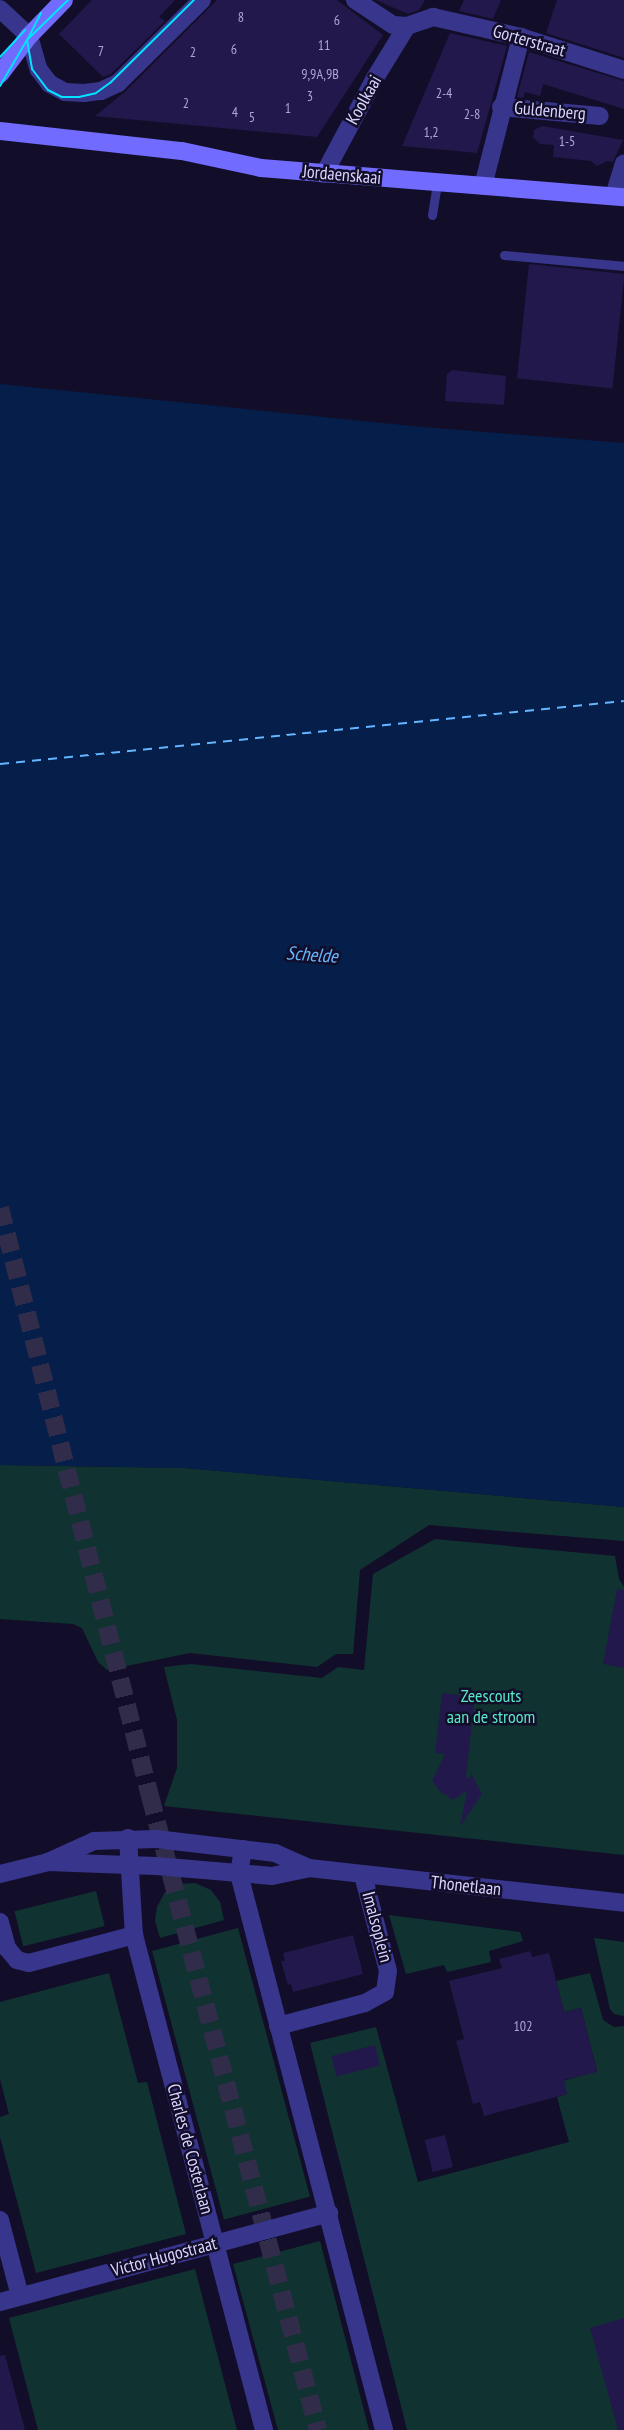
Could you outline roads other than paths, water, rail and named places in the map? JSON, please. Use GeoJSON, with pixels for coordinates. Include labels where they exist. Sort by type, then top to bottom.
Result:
{"type":"FeatureCollection","features":[{"type":"Feature","properties":{"kind":"street"},"geometry":{"type":"LineString","coordinates":[[0,74],[29,36],[64,0]]}},
{"type":"Feature","properties":{"kind":"street"},"geometry":{"type":"LineString","coordinates":[[0,9],[29,36],[39,70],[50,83],[65,92],[96,93],[118,83],[202,0]]}},
{"type":"Feature","properties":{"kind":"street"},"geometry":{"type":"LineString","coordinates":[[355,0],[393,25],[407,26],[435,8]]}},
{"type":"Feature","properties":{"kind":"street","name":"Gorterstraat"},"geometry":{"type":"LineString","coordinates":[[435,8],[624,70]]}},
{"type":"Feature","properties":{"kind":"street","name":"Koolkaai"},"geometry":{"type":"LineString","coordinates":[[324,174],[407,26]]}},
{"type":"Feature","properties":{"kind":"street","name":"Guldenberg"},"geometry":{"type":"LineString","coordinates":[[483,186],[521,37]]}},
{"type":"Feature","properties":{"kind":"street","name":"Guldenberg"},"geometry":{"type":"LineString","coordinates":[[501,107],[600,116]]}},
{"type":"Feature","properties":{"kind":"street","name":"Jordaenskaai"},"geometry":{"type":"LineString","coordinates":[[0,131],[182,151],[261,168],[619,197]]}},
{"type":"Feature","properties":{"kind":"street"},"geometry":{"type":"LineString","coordinates":[[619,197],[624,164]]}},
{"type":"Feature","properties":{"kind":"street"},"geometry":{"type":"LineString","coordinates":[[127,1866],[128,1838]]}},
{"type":"Feature","properties":{"kind":"street","name":"Thonetlaan"},"geometry":{"type":"LineString","coordinates":[[0,1874],[48,1862],[79,1845],[128,1838],[275,1853],[309,1868],[624,1903]]}},
{"type":"Feature","properties":{"kind":"street"},"geometry":{"type":"LineString","coordinates":[[243,1849],[239,1874],[384,2430]]}},
{"type":"Feature","properties":{"kind":"street","name":"Thonetlaan"},"geometry":{"type":"LineString","coordinates":[[48,1862],[272,1876],[309,1868]]}},
{"type":"Feature","properties":{"kind":"street","name":"Charles de Costerlaan"},"geometry":{"type":"LineString","coordinates":[[127,1866],[134,1935],[264,2430]]}},
{"type":"Feature","properties":{"kind":"street","name":"Imalsoplein"},"geometry":{"type":"LineString","coordinates":[[278,2026],[365,2003],[384,1992],[388,1971],[363,1875]]}},
{"type":"Feature","properties":{"kind":"street"},"geometry":{"type":"LineString","coordinates":[[0,1922],[7,1948],[17,1960],[29,1963],[134,1935]]}},
{"type":"Feature","properties":{"kind":"street","name":"Victor Hugostraat"},"geometry":{"type":"LineString","coordinates":[[0,2302],[329,2213]]}},
{"type":"Feature","properties":{"kind":"street"},"geometry":{"type":"LineString","coordinates":[[0,2220],[20,2296]]}},
{"type":"Feature","properties":{"kind":"lane"},"geometry":{"type":"LineString","coordinates":[[432,215],[437,183]]}},
{"type":"Feature","properties":{"kind":"lane"},"geometry":{"type":"LineString","coordinates":[[504,254],[624,266]]}},
{"type":"Feature","properties":{"kind":"water","name":"Schelde"},"geometry":{"type":"Polygon","coordinates":[[[0,384],[422,427],[624,443],[624,1507],[185,1468],[0,1465],[0,384]]]}},
{"type":"Feature","properties":{"kind":"tunnel"},"geometry":{"type":"LineString","coordinates":[[0,1208],[150,1796],[318,2430]]}},
{"type":"Feature","properties":{"kind":"tram line"},"geometry":{"type":"LineString","coordinates":[[0,86],[27,40],[68,0]]}},
{"type":"Feature","properties":{"kind":"tram line"},"geometry":{"type":"LineString","coordinates":[[41,13],[27,40],[32,69],[48,90],[62,97],[79,97],[96,93],[110,83],[194,0]]}},
{"type":"Feature","properties":{"kind":"tram line"},"geometry":{"type":"LineString","coordinates":[[0,57],[25,30]]}},
{"type":"Feature","properties":{"kind":"park label","name":"Zeescouts aan de stroom"},"geometry":{"type":"Point","coordinates":[491,1707]}}]}
